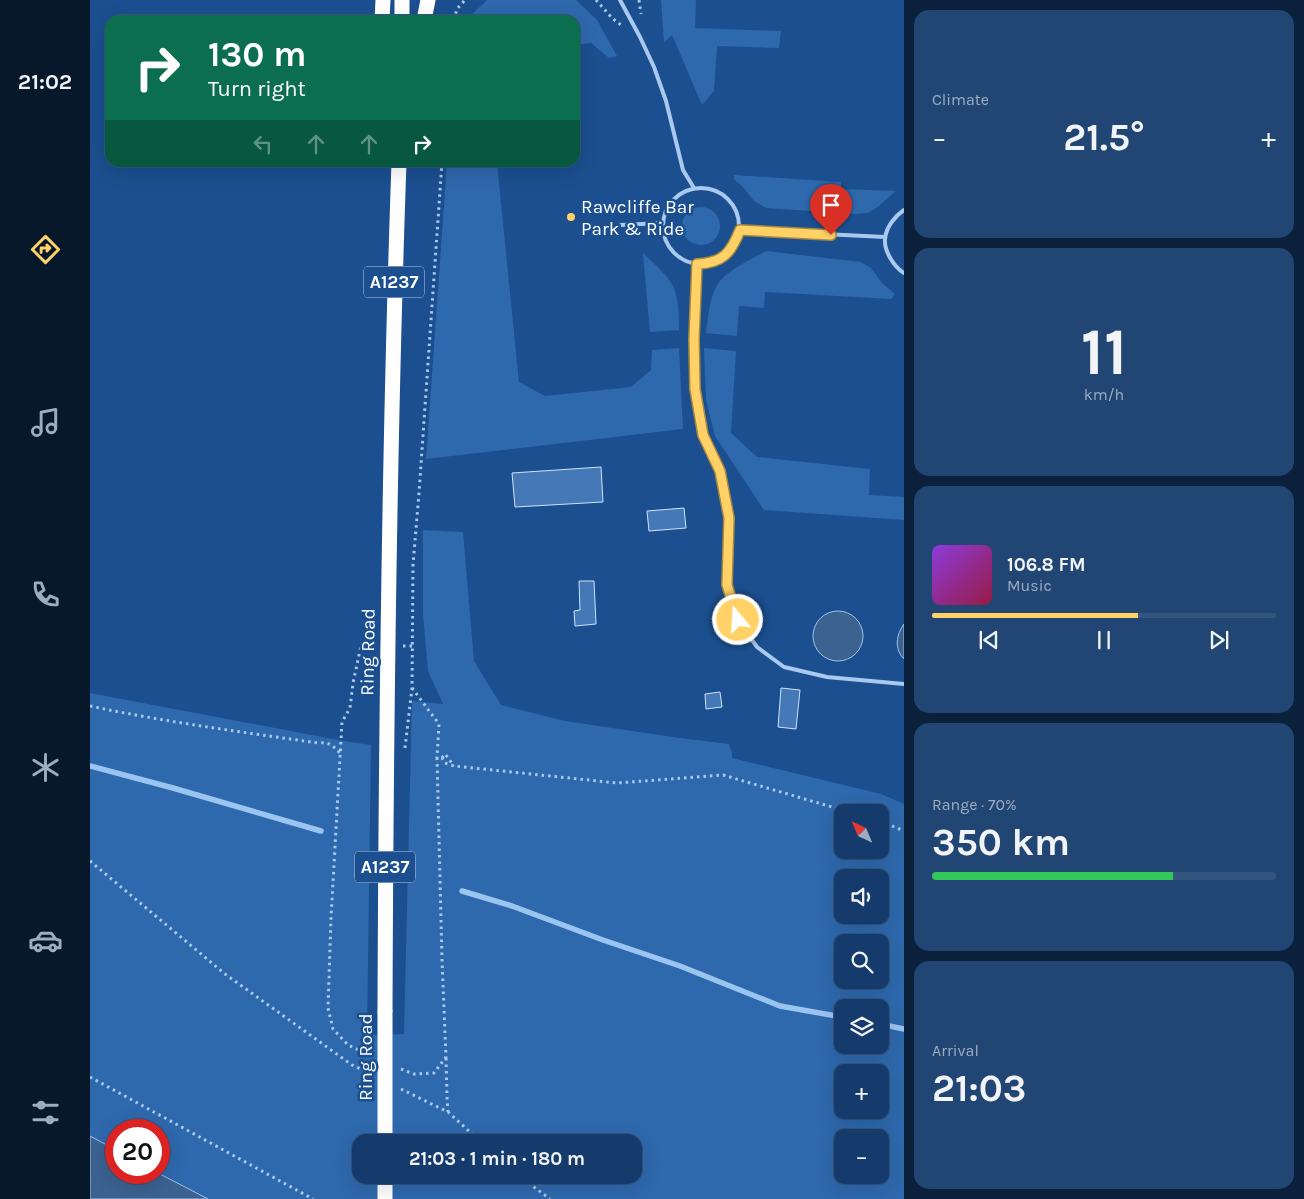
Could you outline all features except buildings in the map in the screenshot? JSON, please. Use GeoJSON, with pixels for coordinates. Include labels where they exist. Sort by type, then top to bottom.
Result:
{"type":"FeatureCollection","features":[{"type":"Feature","properties":{"kind":"highway"},"geometry":{"type":"LineString","coordinates":[[382,15],[383,0]]}},
{"type":"Feature","properties":{"kind":"highway"},"geometry":{"type":"LineString","coordinates":[[402,0],[402,15]]}},
{"type":"Feature","properties":{"kind":"highway"},"geometry":{"type":"LineString","coordinates":[[425,15],[428,0]]}},
{"type":"Feature","properties":{"kind":"highway","name":"Ring Road"},"geometry":{"type":"LineString","coordinates":[[385,1134],[387,647],[395,251],[399,167]]}},
{"type":"Feature","properties":{"kind":"highway"},"geometry":{"type":"LineString","coordinates":[[385,1184],[385,1199]]}},
{"type":"Feature","properties":{"kind":"lane"},"geometry":{"type":"LineString","coordinates":[[620,0],[654,67],[666,101],[683,170],[694,188]]}},
{"type":"Feature","properties":{"kind":"lane"},"geometry":{"type":"LineString","coordinates":[[700,187],[715,190],[726,197],[734,207],[739,219],[740,230],[734,245],[728,253],[717,261],[708,264],[697,264],[680,259],[667,244],[662,224],[664,214],[671,202],[679,194],[700,187]]}},
{"type":"Feature","properties":{"kind":"lane"},"geometry":{"type":"LineString","coordinates":[[904,210],[892,220],[885,237],[886,247],[891,260],[904,273]]}},
{"type":"Feature","properties":{"kind":"lane"},"geometry":{"type":"LineString","coordinates":[[621,225],[662,224]]}},
{"type":"Feature","properties":{"kind":"lane"},"geometry":{"type":"LineString","coordinates":[[740,230],[885,237]]}},
{"type":"Feature","properties":{"kind":"lane"},"geometry":{"type":"LineString","coordinates":[[697,264],[694,339],[695,389],[703,435],[720,471],[729,518],[727,585],[738,620],[757,647],[784,668],[827,677],[904,684]]}},
{"type":"Feature","properties":{"kind":"path"},"geometry":{"type":"LineString","coordinates":[[455,15],[457,9],[466,0]]}},
{"type":"Feature","properties":{"kind":"path"},"geometry":{"type":"LineString","coordinates":[[596,0],[608,13]]}},
{"type":"Feature","properties":{"kind":"path"},"geometry":{"type":"LineString","coordinates":[[404,755],[412,688],[413,565],[442,167]]}},
{"type":"Feature","properties":{"kind":"path"},"geometry":{"type":"LineString","coordinates":[[372,1056],[348,1045],[334,1029],[328,1008],[342,722],[350,708],[352,683],[361,646],[412,646]]}},
{"type":"Feature","properties":{"kind":"path"},"geometry":{"type":"LineString","coordinates":[[412,688],[439,724],[442,960],[448,1112]]}},
{"type":"Feature","properties":{"kind":"path"},"geometry":{"type":"LineString","coordinates":[[90,706],[128,714],[318,743],[325,746],[333,746],[341,754]]}},
{"type":"Feature","properties":{"kind":"path"},"geometry":{"type":"LineString","coordinates":[[439,758],[445,754],[454,766],[617,783],[722,775],[834,808]]}},
{"type":"Feature","properties":{"kind":"path"},"geometry":{"type":"LineString","coordinates":[[889,825],[904,831]]}},
{"type":"Feature","properties":{"kind":"path"},"geometry":{"type":"LineString","coordinates":[[90,861],[225,974],[352,1064],[369,1073]]}},
{"type":"Feature","properties":{"kind":"path"},"geometry":{"type":"LineString","coordinates":[[397,1067],[414,1074],[434,1073],[446,1058]]}},
{"type":"Feature","properties":{"kind":"path"},"geometry":{"type":"LineString","coordinates":[[90,1077],[314,1199]]}},
{"type":"Feature","properties":{"kind":"path"},"geometry":{"type":"LineString","coordinates":[[396,1086],[448,1112],[472,1134]]}},
{"type":"Feature","properties":{"kind":"path"},"geometry":{"type":"LineString","coordinates":[[530,1184],[550,1199]]}},
{"type":"Feature","properties":{"kind":"shaded area"},"geometry":{"type":"Polygon","coordinates":[[[487,0],[576,0],[597,20],[617,56],[609,58],[591,43],[580,44],[580,15],[471,15],[487,0]]]}},
{"type":"Feature","properties":{"kind":"shaded area"},"geometry":{"type":"Polygon","coordinates":[[[661,0],[696,0],[695,28],[781,31],[779,48],[717,46],[714,91],[702,105],[672,35],[664,42],[661,0]]]}},
{"type":"Feature","properties":{"kind":"shaded area"},"geometry":{"type":"Polygon","coordinates":[[[447,167],[497,167],[519,382],[545,396],[631,387],[651,370],[652,350],[679,348],[683,429],[426,459],[447,167]]]}},
{"type":"Feature","properties":{"kind":"shaded area"},"geometry":{"type":"Polygon","coordinates":[[[734,175],[841,182],[841,189],[896,191],[875,209],[867,213],[855,214],[766,208],[754,201],[734,179],[734,175]]]}},
{"type":"Feature","properties":{"kind":"shaded area"},"geometry":{"type":"Polygon","coordinates":[[[701,207],[715,212],[720,226],[715,240],[701,245],[687,240],[682,226],[687,212],[701,207]]]}},
{"type":"Feature","properties":{"kind":"shaded area"},"geometry":{"type":"Polygon","coordinates":[[[766,251],[861,262],[871,268],[881,282],[895,294],[891,299],[765,292],[764,308],[739,306],[737,336],[706,333],[712,298],[720,281],[738,266],[766,251]]]}},
{"type":"Feature","properties":{"kind":"shaded area"},"geometry":{"type":"Polygon","coordinates":[[[643,253],[663,272],[673,286],[678,302],[679,330],[650,332],[643,253]]]}},
{"type":"Feature","properties":{"kind":"shaded area"},"geometry":{"type":"Polygon","coordinates":[[[704,348],[736,351],[731,433],[757,457],[870,469],[869,495],[904,497],[904,520],[764,510],[715,436],[706,400],[704,348]]]}},
{"type":"Feature","properties":{"kind":"shaded area"},"geometry":{"type":"Polygon","coordinates":[[[423,530],[463,532],[474,661],[501,705],[565,721],[729,744],[732,758],[881,794],[904,804],[904,1199],[208,1199],[170,1179],[170,1119],[105,1119],[105,1144],[90,1136],[90,693],[371,745],[367,1035],[404,1034],[412,701],[443,704],[428,671],[423,614],[423,530]]]}},
{"type":"Feature","properties":{"kind":"shaded area"},"geometry":{"type":"Polygon","coordinates":[[[838,611],[852,615],[859,622],[863,636],[859,650],[852,657],[838,661],[824,657],[817,650],[813,636],[817,622],[824,615],[838,611]]]}},
{"type":"Feature","properties":{"kind":"shaded area"},"geometry":{"type":"Polygon","coordinates":[[[904,624],[904,659],[899,651],[897,642],[904,624]]]}},
{"type":"Feature","properties":{"kind":"shaded area"},"geometry":{"type":"Polygon","coordinates":[[[90,1136],[105,1144],[105,1184],[170,1184],[170,1179],[208,1199],[90,1199],[90,1136]]]}},
{"type":"Feature","properties":{"kind":"waterway"},"geometry":{"type":"LineString","coordinates":[[90,766],[321,831]]}},
{"type":"Feature","properties":{"kind":"waterway"},"geometry":{"type":"LineString","coordinates":[[462,891],[512,906],[680,966],[780,1006],[834,1016]]}},
{"type":"Feature","properties":{"kind":"waterway"},"geometry":{"type":"LineString","coordinates":[[889,1026],[904,1029]]}},
{"type":"Feature","properties":{"kind":"place","name":"Rawcliffe Bar Park & Ride"},"geometry":{"type":"Point","coordinates":[571,217]}},
{"type":"Feature","properties":{"kind":"route"},"geometry":{"type":"LineString","coordinates":[[738,620],[727,585],[729,518],[720,471],[703,435],[695,389],[694,339],[697,264],[708,264],[717,261],[728,253],[734,245],[740,230],[831,235]]}}]}
